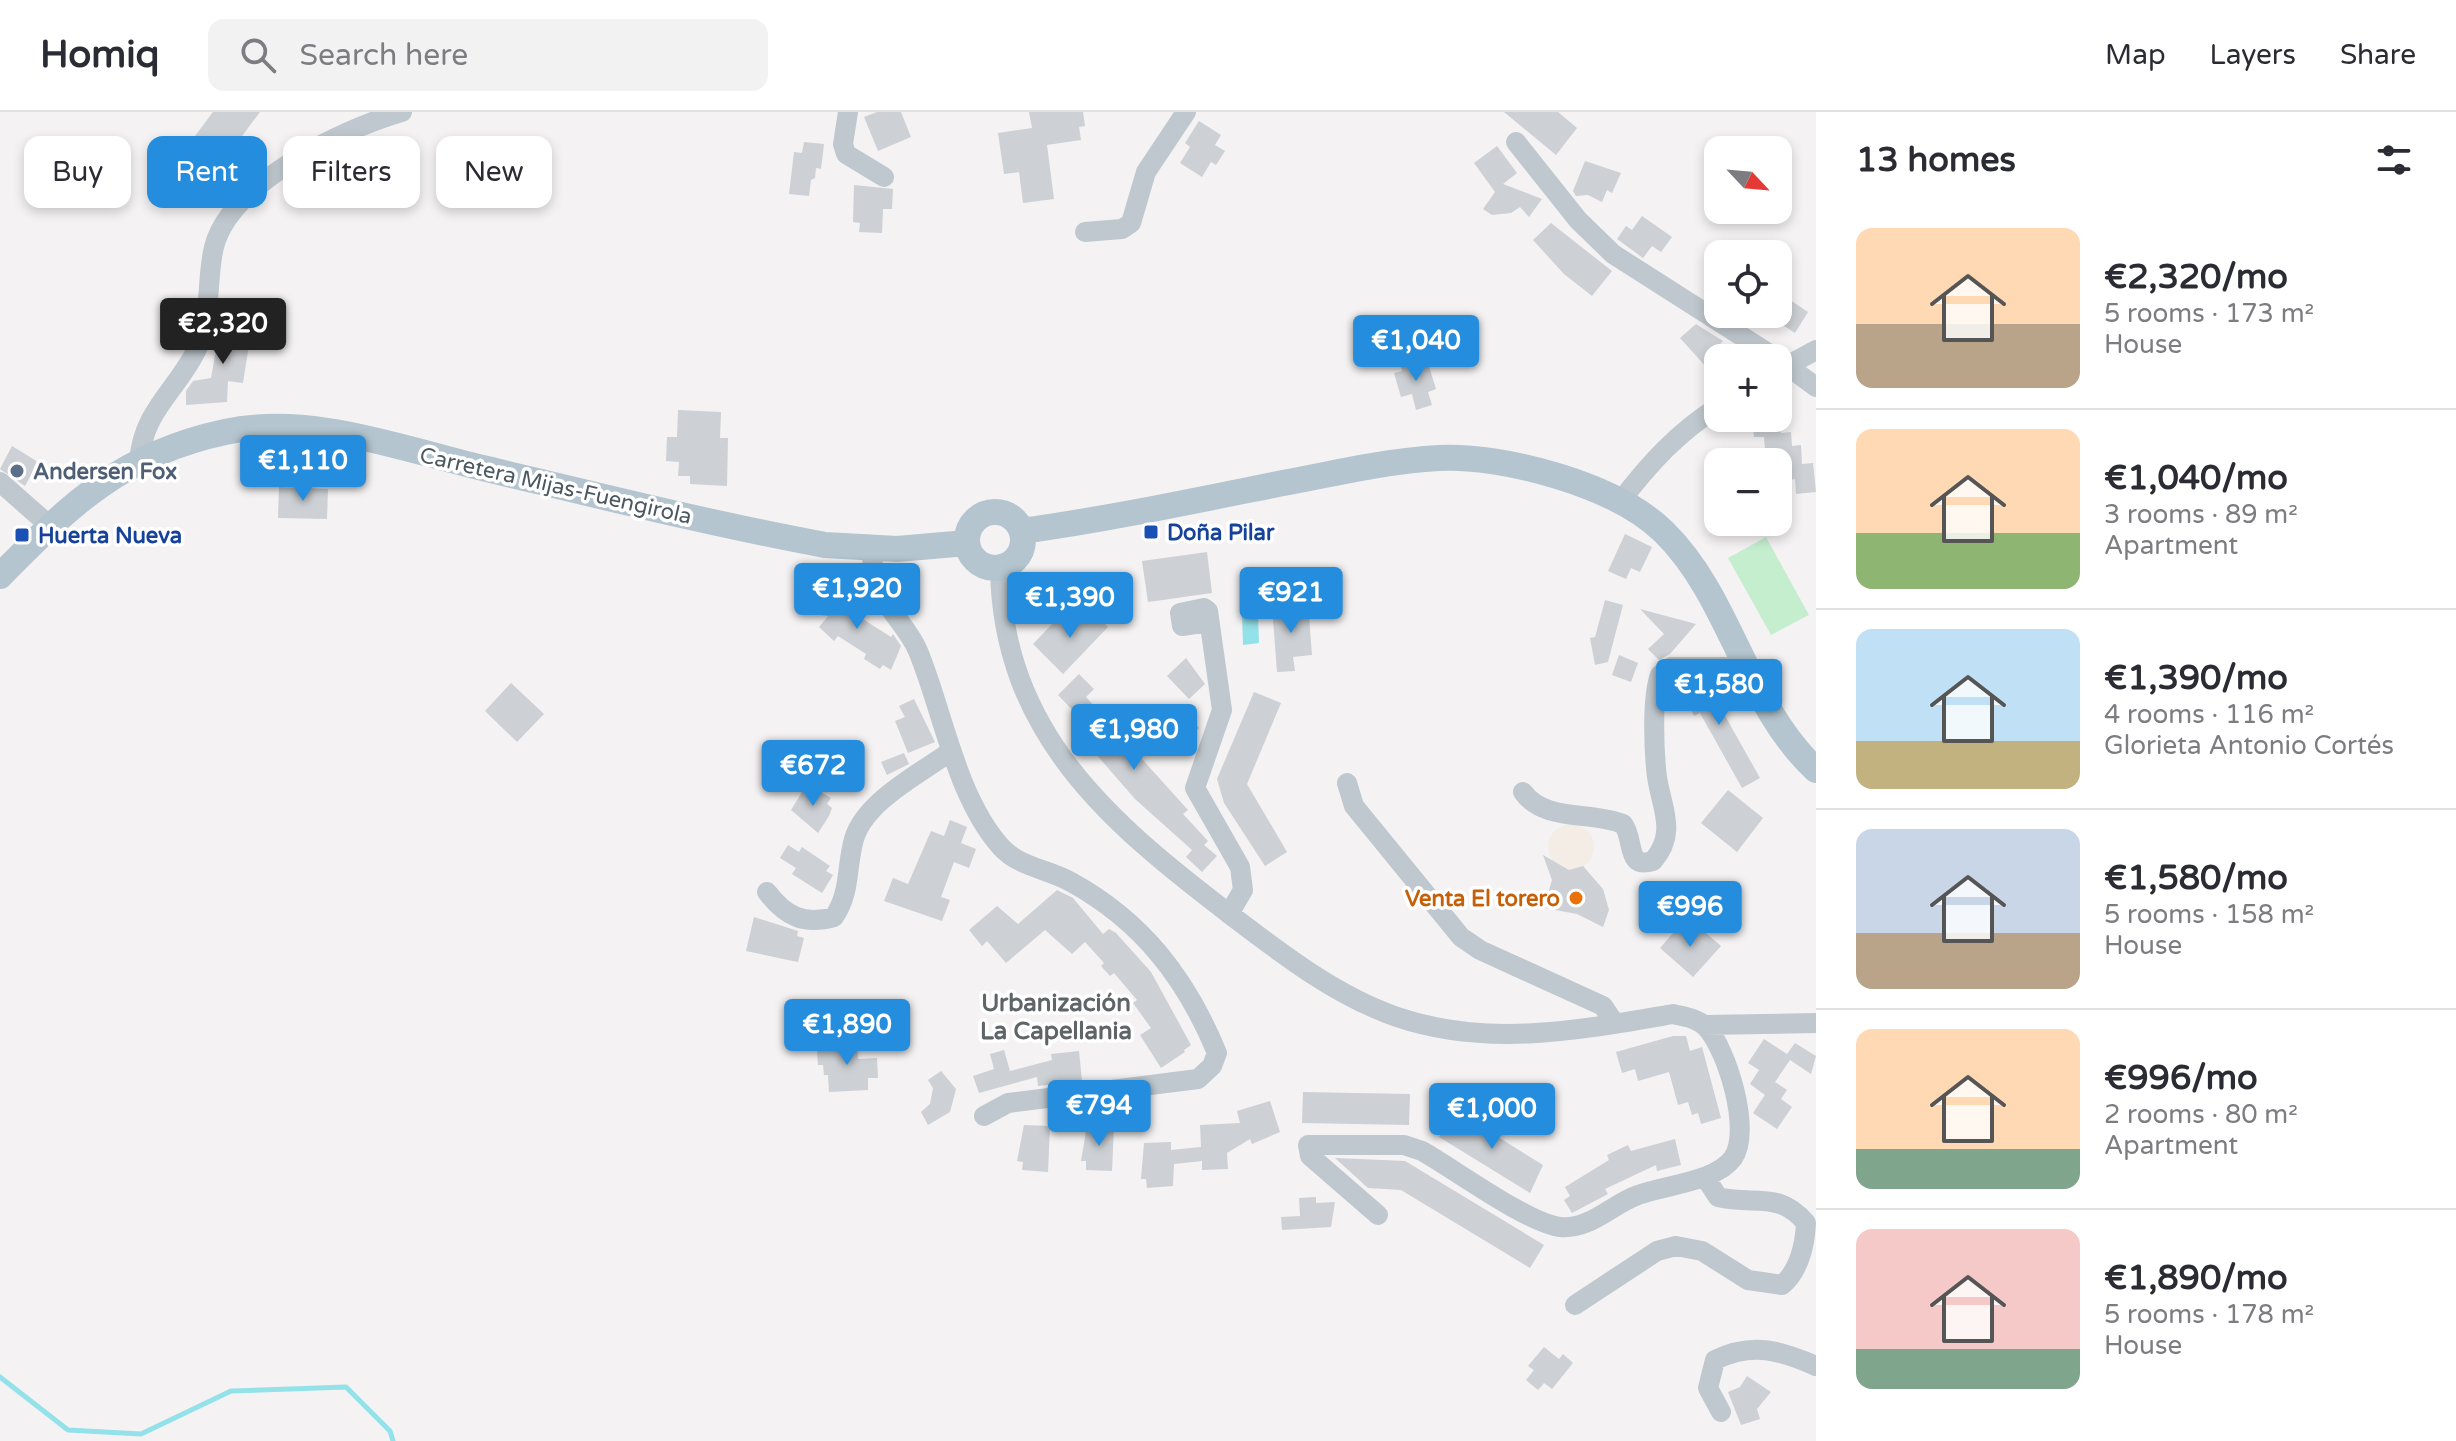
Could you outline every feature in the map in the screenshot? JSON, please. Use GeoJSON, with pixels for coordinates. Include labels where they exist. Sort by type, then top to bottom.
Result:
{"type":"FeatureCollection","features":[{"type":"Feature","properties":{"kind":"main road","name":"Carretera Mijas-Fuengirola"},"geometry":{"type":"LineString","coordinates":[[0,576],[50,526],[102,481],[139,462],[227,431],[262,427],[305,429],[825,545],[934,548],[967,543]]}},
{"type":"Feature","properties":{"kind":"main road"},"geometry":{"type":"LineString","coordinates":[[1022,531],[1366,467],[1441,458],[1488,461],[1532,469],[1620,502],[1662,530],[1685,555],[1764,705],[1816,770]]}},
{"type":"Feature","properties":{"kind":"main road"},"geometry":{"type":"LineString","coordinates":[[1003,513],[1012,517],[1022,531],[1024,541],[1017,558],[1000,568],[982,565],[970,552],[967,543],[971,525],[985,514],[1003,513]]}},
{"type":"Feature","properties":{"kind":"street"},"geometry":{"type":"LineString","coordinates":[[139,462],[141,439],[149,418],[195,352],[203,333],[213,248],[232,210],[301,154],[370,121],[402,112]]}},
{"type":"Feature","properties":{"kind":"street"},"geometry":{"type":"LineString","coordinates":[[848,112],[843,144],[846,154],[884,177]]}},
{"type":"Feature","properties":{"kind":"street"},"geometry":{"type":"LineString","coordinates":[[1085,232],[1122,229],[1131,223],[1146,172],[1186,112]]}},
{"type":"Feature","properties":{"kind":"street"},"geometry":{"type":"LineString","coordinates":[[1516,142],[1578,220],[1613,254],[1751,344]]}},
{"type":"Feature","properties":{"kind":"street"},"geometry":{"type":"LineString","coordinates":[[1792,359],[1816,350]]}},
{"type":"Feature","properties":{"kind":"street"},"geometry":{"type":"LineString","coordinates":[[1792,371],[1816,387]]}},
{"type":"Feature","properties":{"kind":"street"},"geometry":{"type":"LineString","coordinates":[[1620,502],[1649,464],[1704,416]]}},
{"type":"Feature","properties":{"kind":"street"},"geometry":{"type":"LineString","coordinates":[[0,482],[50,526]]}},
{"type":"Feature","properties":{"kind":"street"},"geometry":{"type":"LineString","coordinates":[[870,548],[880,593],[917,649],[951,751],[984,823],[1002,849],[1033,869],[1065,878],[1109,903],[1159,952],[1203,1020],[1217,1053],[1212,1066],[1198,1079],[1008,1103],[984,1116]]}},
{"type":"Feature","properties":{"kind":"street"},"geometry":{"type":"LineString","coordinates":[[1000,568],[1001,606],[1020,682],[1037,721],[1068,769],[1099,806],[1229,914],[1297,964],[1396,1017],[1482,1035],[1535,1035],[1673,1014],[1693,1018],[1704,1025],[1720,1045],[1735,1094],[1741,1134],[1732,1159],[1705,1177],[1635,1196],[1579,1226],[1559,1227],[1534,1218],[1413,1148],[1308,1145],[1310,1156],[1378,1215]]}},
{"type":"Feature","properties":{"kind":"street"},"geometry":{"type":"LineString","coordinates":[[1209,622],[1222,710],[1195,788],[1240,867],[1243,890],[1229,914]]}},
{"type":"Feature","properties":{"kind":"street"},"geometry":{"type":"LineString","coordinates":[[1523,792],[1530,803],[1546,811],[1623,824],[1630,833],[1631,854],[1635,861],[1644,864],[1653,861],[1668,837],[1669,824],[1655,769],[1660,675],[1671,667],[1745,667]]}},
{"type":"Feature","properties":{"kind":"street"},"geometry":{"type":"LineString","coordinates":[[767,892],[779,908],[795,918],[813,922],[834,917],[847,899],[855,835],[876,807],[951,751]]}},
{"type":"Feature","properties":{"kind":"street"},"geometry":{"type":"LineString","coordinates":[[1347,783],[1354,806],[1461,937],[1480,950],[1603,1006],[1615,1024]]}},
{"type":"Feature","properties":{"kind":"street"},"geometry":{"type":"LineString","coordinates":[[1704,1025],[1816,1023]]}},
{"type":"Feature","properties":{"kind":"street"},"geometry":{"type":"LineString","coordinates":[[1575,1305],[1657,1251],[1676,1246],[1702,1251],[1748,1280],[1782,1285],[1792,1277],[1805,1238],[1806,1223],[1791,1205],[1767,1199],[1739,1202],[1718,1197],[1705,1177]]}},
{"type":"Feature","properties":{"kind":"street"},"geometry":{"type":"LineString","coordinates":[[1721,1412],[1708,1388],[1715,1360],[1738,1349],[1783,1352],[1816,1366]]}},
{"type":"Feature","properties":{"kind":"green space"},"geometry":{"type":"Polygon","coordinates":[[[1766,537],[1809,615],[1771,635],[1728,558],[1766,537]]]}},
{"type":"Feature","properties":{"kind":"sand"},"geometry":{"type":"Polygon","coordinates":[[[1571,824],[1587,831],[1594,847],[1587,863],[1571,870],[1555,863],[1548,847],[1555,831],[1571,824]]]}},
{"type":"Feature","properties":{"kind":"water"},"geometry":{"type":"Polygon","coordinates":[[[1258,613],[1259,643],[1243,645],[1242,614],[1258,613]]]}},
{"type":"Feature","properties":{"kind":"building"},"geometry":{"type":"Polygon","coordinates":[[[213,112],[260,112],[242,136],[195,136],[213,112]]]}},
{"type":"Feature","properties":{"kind":"building"},"geometry":{"type":"Polygon","coordinates":[[[877,112],[901,112],[911,137],[878,151],[864,117],[877,112]]]}},
{"type":"Feature","properties":{"kind":"building"},"geometry":{"type":"Polygon","coordinates":[[[1029,112],[1083,112],[1085,126],[1079,127],[1081,140],[1047,145],[1054,199],[1023,203],[1019,172],[1004,174],[998,133],[1032,128],[1029,112]]]}},
{"type":"Feature","properties":{"kind":"building"},"geometry":{"type":"Polygon","coordinates":[[[1504,112],[1558,112],[1577,128],[1556,155],[1504,112]]]}},
{"type":"Feature","properties":{"kind":"building"},"geometry":{"type":"Polygon","coordinates":[[[1199,121],[1221,135],[1215,145],[1225,151],[1216,165],[1211,162],[1202,177],[1180,163],[1190,147],[1185,143],[1199,121]]]}},
{"type":"Feature","properties":{"kind":"building"},"geometry":{"type":"Polygon","coordinates":[[[804,142],[824,144],[821,169],[816,168],[809,196],[789,194],[794,152],[802,153],[804,142]]]}},
{"type":"Feature","properties":{"kind":"building"},"geometry":{"type":"Polygon","coordinates":[[[1497,146],[1517,173],[1503,184],[1542,199],[1529,217],[1520,207],[1511,213],[1492,215],[1483,209],[1495,192],[1474,163],[1497,146]]]}},
{"type":"Feature","properties":{"kind":"building"},"geometry":{"type":"Polygon","coordinates":[[[1585,161],[1621,173],[1612,193],[1607,190],[1602,202],[1588,195],[1576,196],[1573,191],[1585,161]]]}},
{"type":"Feature","properties":{"kind":"building"},"geometry":{"type":"Polygon","coordinates":[[[854,185],[893,189],[892,209],[883,209],[882,233],[859,232],[860,223],[853,222],[854,185]]]}},
{"type":"Feature","properties":{"kind":"building"},"geometry":{"type":"Polygon","coordinates":[[[1642,216],[1672,237],[1661,252],[1652,246],[1643,258],[1617,239],[1626,226],[1632,230],[1642,216]]]}},
{"type":"Feature","properties":{"kind":"building"},"geometry":{"type":"Polygon","coordinates":[[[1551,223],[1612,271],[1592,296],[1564,274],[1533,240],[1551,223]]]}},
{"type":"Feature","properties":{"kind":"building"},"geometry":{"type":"Polygon","coordinates":[[[1792,301],[1808,312],[1795,333],[1787,328],[1792,328],[1792,301]]]}},
{"type":"Feature","properties":{"kind":"building"},"geometry":{"type":"Polygon","coordinates":[[[221,321],[252,326],[243,383],[228,381],[227,402],[186,405],[186,391],[193,381],[211,378],[221,321]]]}},
{"type":"Feature","properties":{"kind":"building"},"geometry":{"type":"Polygon","coordinates":[[[1696,324],[1723,341],[1720,344],[1704,344],[1704,365],[1680,338],[1696,324]]]}},
{"type":"Feature","properties":{"kind":"building"},"geometry":{"type":"Polygon","coordinates":[[[1414,359],[1417,367],[1428,363],[1436,389],[1428,392],[1432,405],[1416,410],[1412,394],[1401,397],[1394,373],[1402,371],[1400,363],[1414,359]]]}},
{"type":"Feature","properties":{"kind":"building"},"geometry":{"type":"Polygon","coordinates":[[[678,410],[721,412],[720,438],[728,438],[727,486],[690,484],[690,476],[678,476],[679,462],[666,461],[667,437],[677,437],[678,410]]]}},
{"type":"Feature","properties":{"kind":"building"},"geometry":{"type":"Polygon","coordinates":[[[1753,432],[1791,432],[1792,446],[1801,445],[1802,464],[1813,463],[1816,492],[1796,494],[1795,479],[1792,479],[1792,448],[1765,448],[1764,437],[1754,437],[1753,432]]]}},
{"type":"Feature","properties":{"kind":"building","name":"Andersen Fox"},"geometry":{"type":"Polygon","coordinates":[[[12,446],[38,462],[25,486],[0,469],[12,446]]]}},
{"type":"Feature","properties":{"kind":"building"},"geometry":{"type":"Polygon","coordinates":[[[279,487],[328,489],[327,519],[278,518],[279,487]]]}},
{"type":"Feature","properties":{"kind":"building"},"geometry":{"type":"Polygon","coordinates":[[[1625,534],[1652,547],[1640,572],[1631,568],[1626,579],[1608,571],[1625,534]]]}},
{"type":"Feature","properties":{"kind":"building"},"geometry":{"type":"Polygon","coordinates":[[[1207,552],[1212,593],[1148,602],[1142,561],[1207,552]]]}},
{"type":"Feature","properties":{"kind":"building"},"geometry":{"type":"Polygon","coordinates":[[[817,598],[856,601],[864,610],[858,616],[891,637],[893,634],[901,646],[891,670],[883,665],[880,669],[864,659],[866,654],[838,636],[834,641],[819,627],[828,616],[814,614],[817,598]]]}},
{"type":"Feature","properties":{"kind":"building"},"geometry":{"type":"Polygon","coordinates":[[[1605,600],[1623,605],[1608,662],[1595,665],[1590,638],[1595,637],[1605,600]]]}},
{"type":"Feature","properties":{"kind":"building"},"geometry":{"type":"Polygon","coordinates":[[[1308,603],[1312,655],[1293,657],[1295,671],[1277,672],[1272,606],[1308,603]]]}},
{"type":"Feature","properties":{"kind":"building"},"geometry":{"type":"Polygon","coordinates":[[[1088,607],[1108,627],[1063,674],[1033,644],[1056,620],[1066,630],[1088,607]]]}},
{"type":"Feature","properties":{"kind":"building"},"geometry":{"type":"Polygon","coordinates":[[[1640,609],[1696,624],[1670,654],[1659,660],[1648,649],[1664,634],[1640,609]]]}},
{"type":"Feature","properties":{"kind":"building"},"geometry":{"type":"Polygon","coordinates":[[[1619,655],[1638,663],[1631,682],[1612,675],[1619,655]]]}},
{"type":"Feature","properties":{"kind":"building"},"geometry":{"type":"Polygon","coordinates":[[[1186,658],[1205,684],[1189,699],[1167,676],[1186,658]]]}},
{"type":"Feature","properties":{"kind":"building"},"geometry":{"type":"Polygon","coordinates":[[[1079,674],[1094,689],[1086,697],[1188,810],[1183,814],[1208,841],[1204,845],[1217,856],[1202,872],[1186,857],[1192,850],[1135,799],[1075,730],[1084,722],[1058,695],[1079,674]]]}},
{"type":"Feature","properties":{"kind":"building"},"geometry":{"type":"Polygon","coordinates":[[[1680,680],[1712,680],[1722,704],[1719,705],[1760,778],[1742,788],[1700,713],[1694,716],[1688,702],[1685,703],[1680,680]]]}},
{"type":"Feature","properties":{"kind":"building"},"geometry":{"type":"Polygon","coordinates":[[[511,683],[544,714],[517,742],[485,711],[511,683]]]}},
{"type":"Feature","properties":{"kind":"building"},"geometry":{"type":"Polygon","coordinates":[[[1254,692],[1281,703],[1247,784],[1287,852],[1265,866],[1224,803],[1217,779],[1254,692]]]}},
{"type":"Feature","properties":{"kind":"building"},"geometry":{"type":"Polygon","coordinates":[[[914,699],[935,742],[908,753],[895,721],[905,717],[899,706],[914,699]]]}},
{"type":"Feature","properties":{"kind":"building"},"geometry":{"type":"Polygon","coordinates":[[[1178,704],[1199,728],[1181,745],[1159,721],[1178,704]]]}},
{"type":"Feature","properties":{"kind":"building"},"geometry":{"type":"Polygon","coordinates":[[[904,753],[909,764],[887,775],[881,762],[904,753]]]}},
{"type":"Feature","properties":{"kind":"building"},"geometry":{"type":"Polygon","coordinates":[[[807,784],[831,798],[827,804],[832,808],[818,833],[791,810],[807,784]]]}},
{"type":"Feature","properties":{"kind":"building"},"geometry":{"type":"Polygon","coordinates":[[[1728,790],[1763,818],[1737,852],[1701,823],[1728,790]]]}},
{"type":"Feature","properties":{"kind":"building"},"geometry":{"type":"Polygon","coordinates":[[[950,820],[967,827],[961,843],[976,849],[969,868],[954,862],[941,897],[950,900],[942,921],[884,901],[893,878],[908,884],[931,831],[944,836],[950,820]]]}},
{"type":"Feature","properties":{"kind":"building"},"geometry":{"type":"Polygon","coordinates":[[[788,845],[799,852],[802,847],[830,866],[826,871],[833,875],[822,893],[792,874],[796,868],[780,858],[788,845]]]}},
{"type":"Feature","properties":{"kind":"building","name":"Venta El torero"},"geometry":{"type":"Polygon","coordinates":[[[1543,855],[1569,870],[1583,866],[1603,889],[1609,910],[1603,927],[1577,914],[1544,908],[1552,880],[1543,855]]]}},
{"type":"Feature","properties":{"kind":"building"},"geometry":{"type":"Polygon","coordinates":[[[1057,890],[1073,898],[1103,934],[1109,929],[1116,933],[1151,972],[1191,1045],[1185,1052],[1161,1068],[1140,1035],[1151,1028],[1133,1003],[1137,1000],[1114,973],[1110,976],[1101,966],[1104,963],[1085,942],[1072,954],[1045,930],[1006,963],[987,941],[982,946],[969,930],[997,906],[1018,924],[1057,890]]]}},
{"type":"Feature","properties":{"kind":"building"},"geometry":{"type":"Polygon","coordinates":[[[754,917],[798,931],[797,936],[804,938],[798,962],[746,951],[754,917]]]}},
{"type":"Feature","properties":{"kind":"building"},"geometry":{"type":"Polygon","coordinates":[[[1680,925],[1692,935],[1699,927],[1721,946],[1693,977],[1660,948],[1680,925]]]}},
{"type":"Feature","properties":{"kind":"building"},"geometry":{"type":"Polygon","coordinates":[[[1673,1036],[1686,1036],[1690,1051],[1702,1047],[1721,1118],[1701,1124],[1698,1113],[1692,1115],[1688,1102],[1678,1105],[1669,1072],[1638,1081],[1635,1069],[1622,1073],[1616,1052],[1673,1036]]]}},
{"type":"Feature","properties":{"kind":"building"},"geometry":{"type":"Polygon","coordinates":[[[857,1039],[858,1059],[877,1058],[878,1078],[868,1078],[868,1090],[829,1092],[828,1075],[824,1075],[823,1065],[818,1065],[817,1051],[828,1050],[827,1041],[857,1039]]]}},
{"type":"Feature","properties":{"kind":"building"},"geometry":{"type":"Polygon","coordinates":[[[1764,1039],[1787,1054],[1795,1043],[1816,1056],[1811,1074],[1790,1060],[1775,1082],[1787,1090],[1781,1099],[1792,1107],[1777,1129],[1753,1113],[1765,1095],[1750,1084],[1759,1070],[1748,1063],[1764,1039]]]}},
{"type":"Feature","properties":{"kind":"building"},"geometry":{"type":"Polygon","coordinates":[[[1004,1050],[1010,1071],[1052,1060],[1051,1054],[1079,1051],[1082,1081],[1038,1086],[1037,1077],[979,1093],[973,1076],[994,1069],[990,1054],[1004,1050]]]}},
{"type":"Feature","properties":{"kind":"building"},"geometry":{"type":"Polygon","coordinates":[[[941,1071],[956,1089],[950,1112],[928,1125],[921,1112],[930,1104],[933,1088],[928,1080],[941,1071]]]}},
{"type":"Feature","properties":{"kind":"building"},"geometry":{"type":"Polygon","coordinates":[[[1303,1092],[1410,1094],[1409,1125],[1302,1123],[1303,1092]]]}},
{"type":"Feature","properties":{"kind":"building"},"geometry":{"type":"Polygon","coordinates":[[[1270,1101],[1280,1132],[1252,1144],[1250,1139],[1227,1153],[1228,1169],[1202,1170],[1202,1161],[1174,1164],[1173,1186],[1147,1188],[1146,1179],[1141,1179],[1144,1143],[1171,1142],[1171,1150],[1201,1147],[1200,1125],[1240,1123],[1237,1111],[1270,1101]]]}},
{"type":"Feature","properties":{"kind":"building"},"geometry":{"type":"Polygon","coordinates":[[[1455,1110],[1543,1165],[1530,1193],[1439,1137],[1455,1110]]]}},
{"type":"Feature","properties":{"kind":"building"},"geometry":{"type":"Polygon","coordinates":[[[1024,1125],[1050,1126],[1048,1172],[1022,1170],[1023,1162],[1017,1161],[1024,1125]]]}},
{"type":"Feature","properties":{"kind":"building"},"geometry":{"type":"Polygon","coordinates":[[[1087,1125],[1114,1126],[1112,1171],[1086,1170],[1086,1161],[1081,1161],[1087,1125]]]}},
{"type":"Feature","properties":{"kind":"building"},"geometry":{"type":"Polygon","coordinates":[[[1675,1139],[1681,1165],[1657,1171],[1656,1165],[1605,1189],[1608,1194],[1572,1213],[1564,1200],[1570,1196],[1565,1187],[1609,1160],[1607,1155],[1628,1145],[1631,1151],[1675,1139]]]}},
{"type":"Feature","properties":{"kind":"building"},"geometry":{"type":"Polygon","coordinates":[[[1335,1158],[1405,1161],[1544,1245],[1530,1268],[1401,1190],[1368,1188],[1335,1158]]]}},
{"type":"Feature","properties":{"kind":"building"},"geometry":{"type":"Polygon","coordinates":[[[1316,1197],[1316,1203],[1335,1202],[1331,1227],[1282,1230],[1281,1217],[1300,1216],[1299,1198],[1316,1197]]]}},
{"type":"Feature","properties":{"kind":"building"},"geometry":{"type":"Polygon","coordinates":[[[1544,1347],[1559,1359],[1563,1354],[1573,1363],[1552,1389],[1544,1383],[1538,1390],[1526,1380],[1534,1370],[1528,1366],[1544,1347]]]}},
{"type":"Feature","properties":{"kind":"building"},"geometry":{"type":"Polygon","coordinates":[[[1747,1376],[1771,1392],[1757,1409],[1760,1419],[1741,1425],[1728,1392],[1740,1387],[1747,1376]]]}},
{"type":"Feature","properties":{"kind":"waterway"},"geometry":{"type":"LineString","coordinates":[[0,1377],[68,1430],[141,1434],[231,1391],[346,1387],[390,1431],[393,1441]]}},
{"type":"Feature","properties":{"kind":"place","name":"Andersen Fox"},"geometry":{"type":"Point","coordinates":[17,471]}},
{"type":"Feature","properties":{"kind":"place","name":"Doña Pilar"},"geometry":{"type":"Point","coordinates":[1151,532]}},
{"type":"Feature","properties":{"kind":"place","name":"Huerta Nueva"},"geometry":{"type":"Point","coordinates":[22,535]}},
{"type":"Feature","properties":{"kind":"place","name":"Venta El torero"},"geometry":{"type":"Point","coordinates":[1576,898]}},
{"type":"Feature","properties":{"kind":"district","name":"Urbanización La Capellania"},"geometry":{"type":"Point","coordinates":[1056,1017]}}]}
